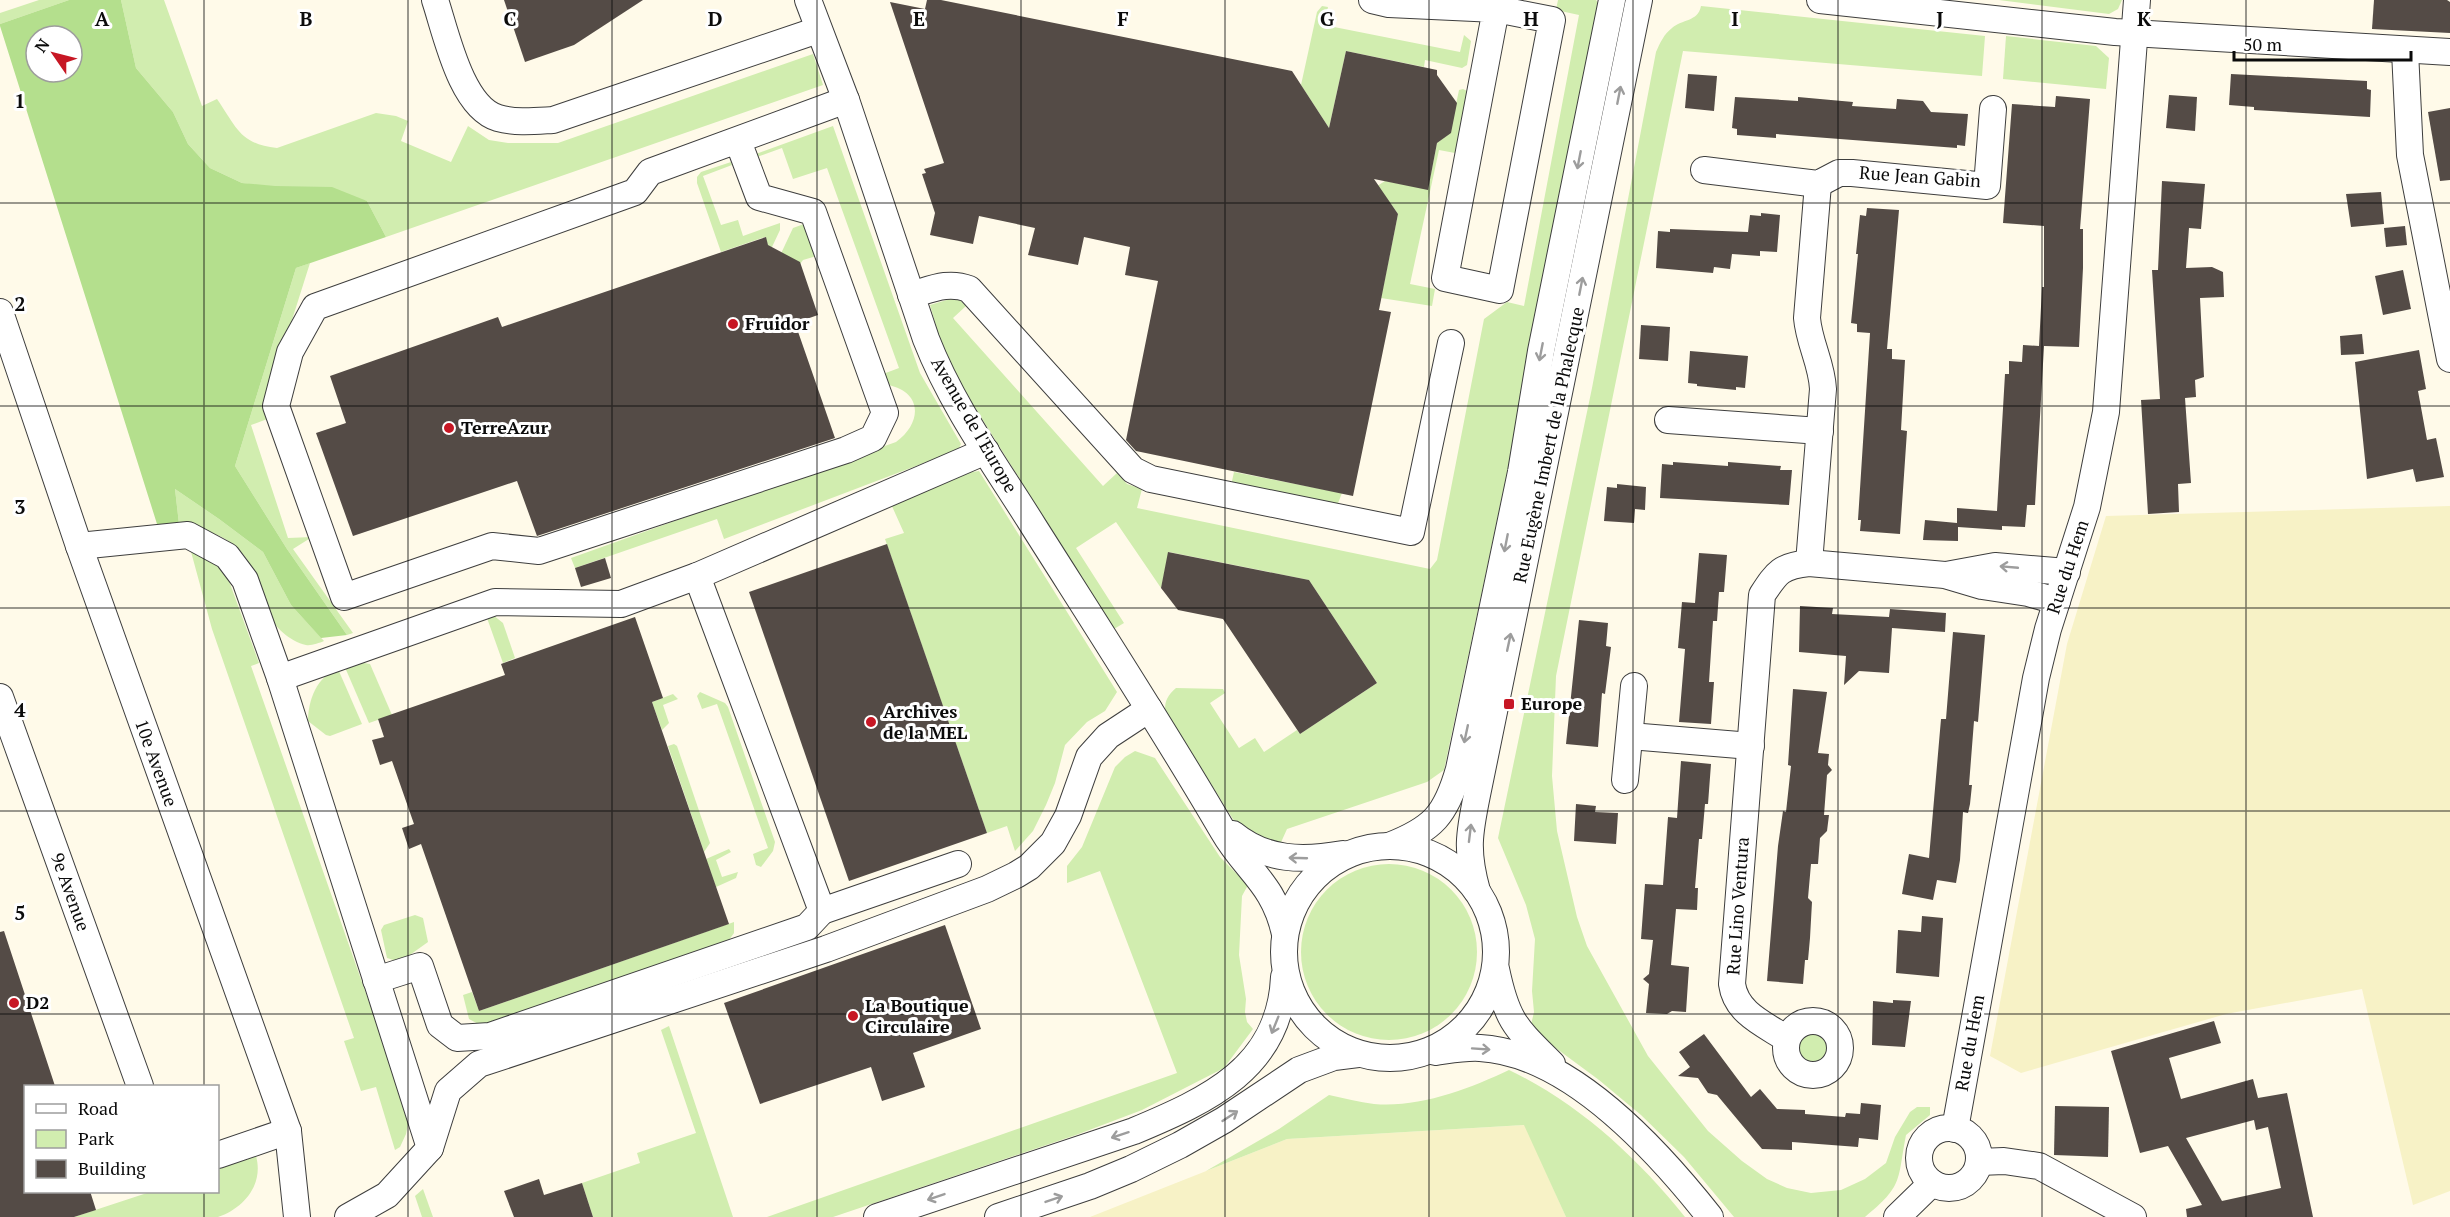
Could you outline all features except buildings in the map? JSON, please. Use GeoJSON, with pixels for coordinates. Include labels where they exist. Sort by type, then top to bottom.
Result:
{"type":"FeatureCollection","features":[{"type":"Feature","properties":{"kind":"street"},"geometry":{"type":"LineString","coordinates":[[435,0],[464,84],[474,102],[495,117],[515,122],[553,120],[819,30]]}},
{"type":"Feature","properties":{"kind":"street","name":"Avenue de l'Europe"},"geometry":{"type":"LineString","coordinates":[[808,0],[846,100],[911,295],[940,372],[986,451],[1232,844],[1269,890],[1282,917],[1285,934]]}},
{"type":"Feature","properties":{"kind":"street"},"geometry":{"type":"LineString","coordinates":[[1372,0],[1496,9],[1543,9],[1552,20],[1500,290],[1445,278],[1496,9]]}},
{"type":"Feature","properties":{"kind":"street","name":"Rue Eugène Imbert de la Phalecque"},"geometry":{"type":"LineString","coordinates":[[1389,846],[1413,837],[1426,829],[1437,817],[1453,791],[1459,769],[1521,472],[1541,351],[1612,0]]}},
{"type":"Feature","properties":{"kind":"street","name":"Rue Eugène Imbert de la Phalecque"},"geometry":{"type":"LineString","coordinates":[[1477,891],[1468,847],[1477,795],[1638,0]]}},
{"type":"Feature","properties":{"kind":"street"},"geometry":{"type":"LineString","coordinates":[[1820,0],[2135,33],[2450,52]]}},
{"type":"Feature","properties":{"kind":"street","name":"Rue du Hem"},"geometry":{"type":"LineString","coordinates":[[1955,1129],[2036,678],[2057,601],[2087,507],[2102,439],[2110,386],[2137,0]]}},
{"type":"Feature","properties":{"kind":"street"},"geometry":{"type":"LineString","coordinates":[[2405,51],[2410,155],[2450,359]]}},
{"type":"Feature","properties":{"kind":"street"},"geometry":{"type":"LineString","coordinates":[[738,141],[759,197],[813,212],[885,413],[873,438],[846,450],[540,551],[492,546],[344,597],[276,406],[290,352],[315,307],[635,192],[650,172],[846,100]]}},
{"type":"Feature","properties":{"kind":"street","name":"Rue Jean Gabin"},"geometry":{"type":"LineString","coordinates":[[1704,170],[1818,184],[1839,173],[1852,173],[1988,186],[1993,109]]}},
{"type":"Feature","properties":{"kind":"street"},"geometry":{"type":"LineString","coordinates":[[1809,563],[1822,377],[1810,339],[1807,318],[1818,184]]}},
{"type":"Feature","properties":{"kind":"street"},"geometry":{"type":"LineString","coordinates":[[911,295],[946,284],[969,289],[1133,470],[1151,479],[1411,532],[1451,343]]}},
{"type":"Feature","properties":{"kind":"street","name":"10e Avenue"},"geometry":{"type":"LineString","coordinates":[[0,312],[79,546],[288,1131],[297,1217]]}},
{"type":"Feature","properties":{"kind":"street"},"geometry":{"type":"LineString","coordinates":[[1668,420],[1820,430]]}},
{"type":"Feature","properties":{"kind":"street"},"geometry":{"type":"LineString","coordinates":[[280,678],[495,602],[621,604],[697,576],[986,451]]}},
{"type":"Feature","properties":{"kind":"street"},"geometry":{"type":"LineString","coordinates":[[79,546],[188,535],[227,556],[245,580],[280,678],[430,1148]]}},
{"type":"Feature","properties":{"kind":"street","name":"Rue Lino Ventura"},"geometry":{"type":"LineString","coordinates":[[1787,1040],[1745,1011],[1734,996],[1732,984],[1762,595],[1772,579],[1789,565],[1809,563],[1945,575],[1982,586],[2028,592],[2057,601]]}},
{"type":"Feature","properties":{"kind":"street","name":"Rue Lino Ventura"},"geometry":{"type":"LineString","coordinates":[[1945,575],[1995,566],[2067,572]]}},
{"type":"Feature","properties":{"kind":"street"},"geometry":{"type":"LineString","coordinates":[[697,576],[822,911]]}},
{"type":"Feature","properties":{"kind":"street"},"geometry":{"type":"LineString","coordinates":[[1625,780],[1634,686]]}},
{"type":"Feature","properties":{"kind":"street","name":"9e Avenue"},"geometry":{"type":"LineString","coordinates":[[0,697],[140,1085]]}},
{"type":"Feature","properties":{"kind":"street"},"geometry":{"type":"LineString","coordinates":[[348,1217],[387,1195],[430,1148],[448,1091],[479,1064],[826,949],[987,889],[1029,867],[1044,855],[1061,829],[1089,757],[1108,736],[1149,709]]}},
{"type":"Feature","properties":{"kind":"street"},"geometry":{"type":"LineString","coordinates":[[1630,736],[1750,746]]}},
{"type":"Feature","properties":{"kind":"street","name":"Avenue de l'Europe"},"geometry":{"type":"LineString","coordinates":[[1215,814],[1244,843],[1261,852],[1297,859],[1356,852]]}},
{"type":"Feature","properties":{"kind":"street"},"geometry":{"type":"LineString","coordinates":[[878,1217],[1134,1131],[1167,1117],[1224,1085],[1247,1066],[1273,1032],[1280,1013],[1285,968],[1285,934],[1292,912],[1309,883],[1335,861],[1356,852],[1389,846],[1412,848],[1433,855],[1453,866],[1477,891],[1493,925],[1496,938],[1496,965],[1506,1009],[1515,1026],[1526,1040],[1570,1081],[1601,1104],[1647,1144],[1710,1217]]}},
{"type":"Feature","properties":{"kind":"street"},"geometry":{"type":"LineString","coordinates":[[376,980],[420,966],[440,1025],[457,1038],[490,1036],[807,927],[822,911],[958,864]]}},
{"type":"Feature","properties":{"kind":"street"},"geometry":{"type":"LineString","coordinates":[[998,1217],[1090,1186],[1131,1169],[1224,1120],[1299,1070],[1334,1057],[1358,1054],[1384,1058],[1410,1057],[1448,1042],[1476,1014],[1489,991],[1496,965]]}},
{"type":"Feature","properties":{"kind":"street"},"geometry":{"type":"LineString","coordinates":[[1285,968],[1294,998],[1313,1026],[1334,1042],[1358,1054]]}},
{"type":"Feature","properties":{"kind":"street"},"geometry":{"type":"LineString","coordinates":[[1423,1053],[1470,1048],[1498,1051],[1525,1058],[1570,1081]]}},
{"type":"Feature","properties":{"kind":"street"},"geometry":{"type":"LineString","coordinates":[[1955,1129],[1973,1139],[1978,1147],[1979,1162],[1974,1177],[1961,1186],[1946,1188],[1932,1183],[1924,1176],[1919,1156],[1922,1147],[1935,1131],[1955,1129]]}},
{"type":"Feature","properties":{"kind":"street"},"geometry":{"type":"LineString","coordinates":[[219,1155],[288,1131]]}},
{"type":"Feature","properties":{"kind":"street"},"geometry":{"type":"LineString","coordinates":[[1979,1162],[2004,1161],[2039,1166],[2133,1217]]}},
{"type":"Feature","properties":{"kind":"street"},"geometry":{"type":"LineString","coordinates":[[1897,1217],[1932,1183]]}},
{"type":"Feature","properties":{"kind":"shaded area"},"geometry":{"type":"Polygon","coordinates":[[[2450,506],[2450,1191],[2413,1205],[2362,989],[2226,1014],[2021,1073],[1990,1056],[2067,644],[2106,516],[2450,506]]]}},
{"type":"Feature","properties":{"kind":"shaded area"},"geometry":{"type":"Polygon","coordinates":[[[1525,1125],[1566,1217],[1090,1217],[1287,1139],[1525,1125]]]}},
{"type":"Feature","properties":{"kind":"green space"},"geometry":{"type":"Polygon","coordinates":[[[39,0],[69,0],[0,24],[0,13],[39,0]]]}},
{"type":"Feature","properties":{"kind":"green space"},"geometry":{"type":"Polygon","coordinates":[[[69,0],[121,0],[136,68],[173,112],[188,144],[210,168],[242,183],[332,187],[367,201],[386,237],[296,268],[235,466],[287,549],[347,635],[321,638],[291,605],[263,552],[175,489],[179,524],[157,524],[0,24],[69,0]]]}},
{"type":"Feature","properties":{"kind":"green space"},"geometry":{"type":"Polygon","coordinates":[[[121,0],[164,0],[202,106],[217,99],[235,126],[247,138],[255,143],[277,148],[376,113],[396,116],[408,121],[401,141],[451,162],[468,126],[489,140],[508,143],[558,143],[813,54],[823,85],[386,237],[367,201],[242,183],[210,168],[188,144],[173,112],[136,68],[121,0]]]}},
{"type":"Feature","properties":{"kind":"green space"},"geometry":{"type":"Polygon","coordinates":[[[1558,0],[1596,0],[1601,7],[1514,440],[1444,770],[1427,782],[1287,829],[1278,849],[1236,824],[1165,710],[1168,698],[1176,688],[1223,689],[1225,693],[1210,703],[1239,748],[1255,738],[1264,752],[1297,730],[1300,734],[1377,683],[1309,580],[1169,552],[1161,588],[1116,522],[1076,548],[1124,623],[1114,629],[962,387],[945,357],[930,305],[950,299],[960,300],[966,306],[953,318],[1103,486],[1117,473],[1127,484],[1142,489],[1137,508],[1430,569],[1437,560],[1484,319],[1507,302],[1524,306],[1579,15],[1556,10],[1558,0]]]}},
{"type":"Feature","properties":{"kind":"green space"},"geometry":{"type":"Polygon","coordinates":[[[1999,0],[2122,0],[2118,9],[2109,14],[1999,0]]]}},
{"type":"Feature","properties":{"kind":"green space"},"geometry":{"type":"Polygon","coordinates":[[[1322,6],[1328,7],[1324,25],[1460,52],[1464,35],[1471,41],[1467,65],[1462,68],[1425,60],[1424,67],[1346,51],[1329,128],[1301,85],[1317,12],[1322,6]]]}},
{"type":"Feature","properties":{"kind":"green space"},"geometry":{"type":"Polygon","coordinates":[[[1701,6],[1985,36],[1982,76],[1683,51],[1556,676],[1552,776],[1557,831],[1577,917],[1587,946],[1648,1056],[1708,1131],[1742,1161],[1767,1179],[1787,1188],[1811,1193],[1841,1190],[1865,1179],[1886,1163],[1895,1137],[1910,1112],[1917,1107],[1930,1107],[1930,1115],[1906,1135],[1899,1173],[1893,1189],[1865,1217],[1734,1217],[1684,1157],[1641,1115],[1599,1080],[1530,1029],[1534,1012],[1532,991],[1535,939],[1526,905],[1498,838],[1592,388],[1656,52],[1669,30],[1697,15],[1701,6]]]}},
{"type":"Feature","properties":{"kind":"green space"},"geometry":{"type":"Polygon","coordinates":[[[2006,36],[2096,46],[2109,58],[2106,89],[2003,79],[2006,36]]]}},
{"type":"Feature","properties":{"kind":"green space"},"geometry":{"type":"Polygon","coordinates":[[[1459,90],[1467,91],[1468,97],[1455,153],[1439,150],[1410,284],[1435,289],[1432,306],[1381,298],[1398,214],[1391,204],[1378,201],[1371,190],[1385,181],[1428,189],[1437,143],[1450,133],[1459,90]]]}},
{"type":"Feature","properties":{"kind":"green space"},"geometry":{"type":"Polygon","coordinates":[[[833,126],[920,373],[961,444],[958,450],[724,539],[717,519],[575,568],[571,558],[896,442],[911,426],[915,409],[913,401],[908,394],[888,385],[883,374],[899,368],[827,168],[793,179],[782,148],[754,158],[753,155],[833,126]]]}},
{"type":"Feature","properties":{"kind":"green space"},"geometry":{"type":"Polygon","coordinates":[[[731,162],[732,165],[703,176],[721,225],[738,220],[743,236],[780,223],[780,230],[772,247],[769,248],[765,237],[721,252],[697,183],[697,177],[701,172],[731,162]]]}},
{"type":"Feature","properties":{"kind":"green space"},"geometry":{"type":"Polygon","coordinates":[[[804,224],[810,228],[820,255],[803,260],[800,264],[777,262],[793,228],[804,224]]]}},
{"type":"Feature","properties":{"kind":"green space"},"geometry":{"type":"Polygon","coordinates":[[[310,263],[266,402],[270,418],[251,425],[288,538],[312,537],[293,549],[353,633],[347,635],[287,549],[235,466],[296,268],[310,263]]]}},
{"type":"Feature","properties":{"kind":"green space"},"geometry":{"type":"Polygon","coordinates":[[[979,471],[1117,692],[1105,711],[1087,722],[1065,745],[1055,783],[1046,805],[1033,831],[1015,851],[1007,826],[987,833],[885,539],[904,533],[891,504],[966,473],[979,471]]]}},
{"type":"Feature","properties":{"kind":"green space"},"geometry":{"type":"Polygon","coordinates":[[[1234,472],[1342,493],[1335,511],[1230,490],[1234,472]]]}},
{"type":"Feature","properties":{"kind":"green space"},"geometry":{"type":"Polygon","coordinates":[[[175,489],[263,552],[291,605],[324,641],[306,645],[294,641],[278,628],[267,613],[254,574],[242,553],[221,537],[205,530],[179,524],[175,489]]]}},
{"type":"Feature","properties":{"kind":"green space"},"geometry":{"type":"Polygon","coordinates":[[[190,548],[200,551],[225,570],[259,663],[251,666],[370,1005],[377,1009],[410,1114],[406,1134],[400,1147],[395,1150],[376,1087],[361,1091],[344,1041],[354,1038],[212,629],[190,548]]]}},
{"type":"Feature","properties":{"kind":"green space"},"geometry":{"type":"Polygon","coordinates":[[[493,615],[503,623],[515,658],[503,663],[487,618],[493,615]]]}},
{"type":"Feature","properties":{"kind":"green space"},"geometry":{"type":"Polygon","coordinates":[[[358,662],[370,664],[392,715],[369,723],[344,665],[358,662]]]}},
{"type":"Feature","properties":{"kind":"green space"},"geometry":{"type":"Polygon","coordinates":[[[338,669],[362,724],[330,736],[308,721],[308,713],[319,683],[324,677],[338,669]]]}},
{"type":"Feature","properties":{"kind":"green space"},"geometry":{"type":"Polygon","coordinates":[[[700,692],[725,703],[728,707],[775,842],[773,851],[761,867],[756,865],[753,854],[768,848],[717,704],[702,709],[697,696],[700,692]]]}},
{"type":"Feature","properties":{"kind":"green space"},"geometry":{"type":"Polygon","coordinates":[[[673,694],[678,699],[663,705],[669,723],[662,730],[652,702],[673,694]]]}},
{"type":"Feature","properties":{"kind":"green space"},"geometry":{"type":"Polygon","coordinates":[[[674,744],[677,746],[710,843],[704,852],[668,746],[674,744]]]}},
{"type":"Feature","properties":{"kind":"green space"},"geometry":{"type":"Polygon","coordinates":[[[1135,751],[1155,758],[1220,857],[1248,885],[1242,896],[1239,955],[1246,999],[1245,1012],[1247,1022],[1253,1029],[1224,1068],[1142,1110],[1076,1135],[833,1217],[767,1217],[1177,1073],[1100,871],[1067,883],[1067,866],[1082,847],[1115,767],[1135,751]]]}},
{"type":"Feature","properties":{"kind":"green space"},"geometry":{"type":"Polygon","coordinates":[[[729,849],[731,852],[716,860],[722,877],[738,872],[736,878],[716,887],[706,859],[729,849]]]}},
{"type":"Feature","properties":{"kind":"green space"},"geometry":{"type":"Polygon","coordinates":[[[1389,864],[1423,871],[1438,879],[1451,890],[1462,903],[1470,918],[1477,952],[1470,986],[1462,1001],[1451,1014],[1438,1025],[1423,1033],[1389,1040],[1355,1033],[1340,1025],[1327,1014],[1316,1001],[1308,986],[1301,952],[1308,918],[1316,903],[1327,890],[1340,879],[1355,871],[1389,864]]]}},
{"type":"Feature","properties":{"kind":"green space"},"geometry":{"type":"Polygon","coordinates":[[[415,915],[423,918],[428,942],[400,962],[387,958],[381,930],[384,925],[415,915]]]}},
{"type":"Feature","properties":{"kind":"green space"},"geometry":{"type":"Polygon","coordinates":[[[734,922],[734,933],[729,940],[482,1026],[469,1019],[463,995],[472,992],[479,1011],[734,922]]]}},
{"type":"Feature","properties":{"kind":"green space"},"geometry":{"type":"Polygon","coordinates":[[[669,1026],[733,1217],[593,1217],[582,1183],[640,1163],[637,1153],[696,1133],[661,1030],[669,1026]]]}},
{"type":"Feature","properties":{"kind":"green space"},"geometry":{"type":"Polygon","coordinates":[[[1812,1030],[1825,1035],[1830,1048],[1825,1061],[1812,1066],[1799,1061],[1794,1048],[1799,1035],[1812,1030]]]}},
{"type":"Feature","properties":{"kind":"green space"},"geometry":{"type":"Polygon","coordinates":[[[1509,1070],[1559,1098],[1605,1133],[1647,1173],[1685,1217],[1566,1217],[1524,1125],[1287,1139],[1206,1171],[1279,1129],[1329,1095],[1374,1104],[1408,1103],[1443,1096],[1509,1070]]]}},
{"type":"Feature","properties":{"kind":"green space"},"geometry":{"type":"Polygon","coordinates":[[[256,1156],[257,1176],[250,1194],[236,1208],[218,1217],[74,1217],[147,1193],[219,1193],[219,1169],[256,1156]]]}},
{"type":"Feature","properties":{"kind":"green space"},"geometry":{"type":"Polygon","coordinates":[[[423,1189],[433,1217],[422,1217],[415,1196],[423,1189]]]}},
{"type":"Feature","properties":{"kind":"place","name":"Fruidor"},"geometry":{"type":"Point","coordinates":[733,324]}},
{"type":"Feature","properties":{"kind":"place","name":"TerreAzur"},"geometry":{"type":"Point","coordinates":[449,428]}},
{"type":"Feature","properties":{"kind":"place","name":"Europe"},"geometry":{"type":"Point","coordinates":[1509,704]}},
{"type":"Feature","properties":{"kind":"place","name":"Archives de la MEL"},"geometry":{"type":"Point","coordinates":[871,722]}},
{"type":"Feature","properties":{"kind":"place","name":"D2"},"geometry":{"type":"Point","coordinates":[14,1003]}},
{"type":"Feature","properties":{"kind":"place","name":"La Boutique Circulaire"},"geometry":{"type":"Point","coordinates":[853,1016]}}]}
